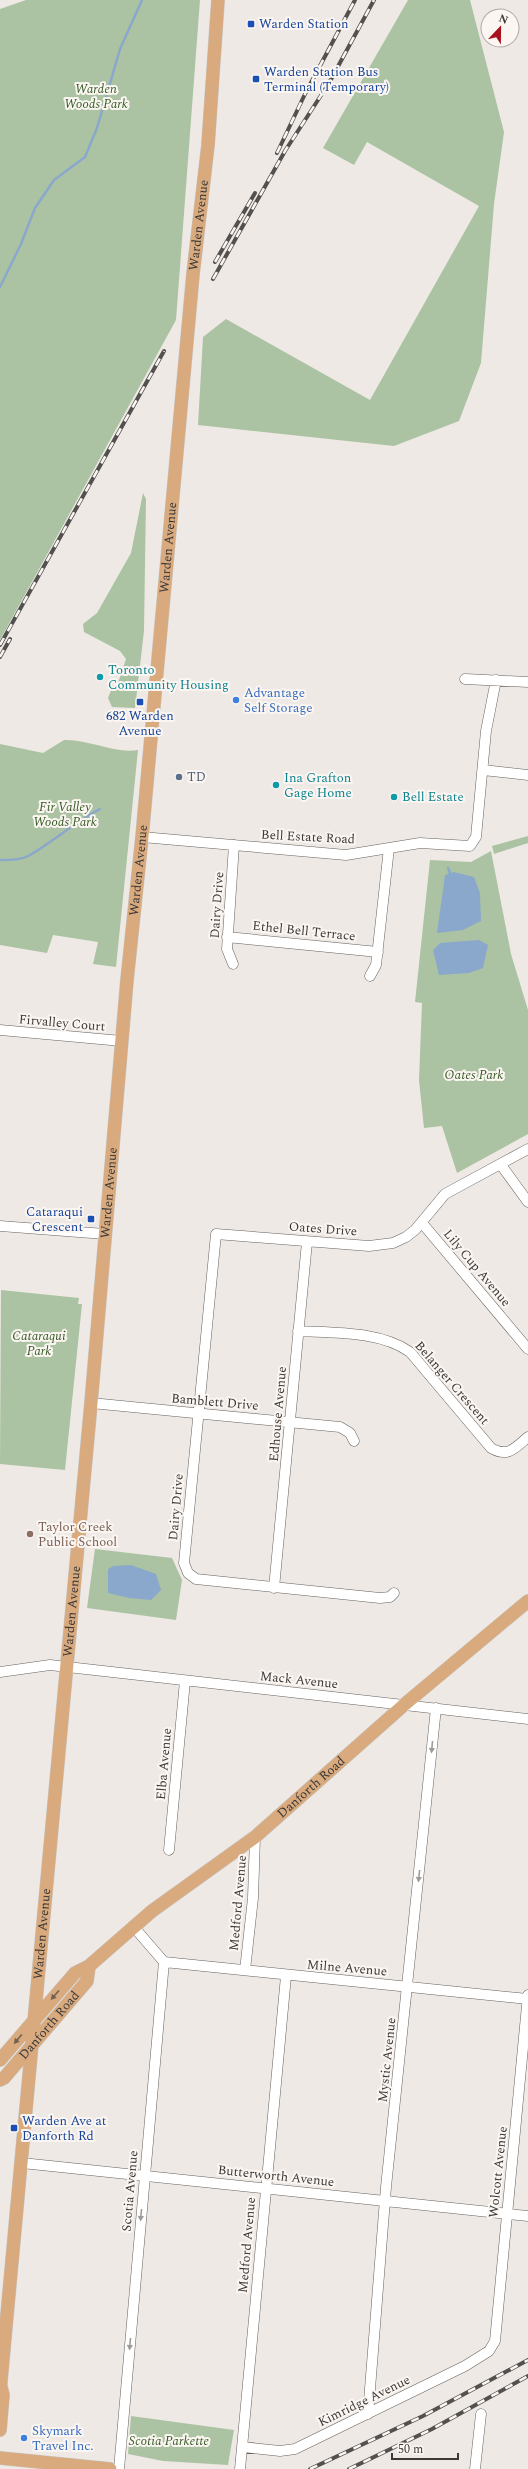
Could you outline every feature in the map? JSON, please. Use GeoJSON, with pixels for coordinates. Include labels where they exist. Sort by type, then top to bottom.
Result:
{"type":"FeatureCollection","features":[{"type":"Feature","properties":{"kind":"main road","name":"Warden Avenue"},"geometry":{"type":"LineString","coordinates":[[0,2430],[3,2395],[1,2389],[91,1403],[122,1041],[142,837],[192,281],[208,145],[218,0]]}},
{"type":"Feature","properties":{"kind":"main road","name":"Danforth Road"},"geometry":{"type":"LineString","coordinates":[[0,2060],[35,2017],[75,1973],[89,1966],[134,1926],[255,1838],[405,1704],[528,1601]]}},
{"type":"Feature","properties":{"kind":"main road","name":"Danforth Road"},"geometry":{"type":"LineString","coordinates":[[0,2080],[4,2078],[87,1981],[89,1966]]}},
{"type":"Feature","properties":{"kind":"main road"},"geometry":{"type":"LineString","coordinates":[[0,2458],[110,2469]]}},
{"type":"Feature","properties":{"kind":"street"},"geometry":{"type":"LineString","coordinates":[[465,679],[528,682]]}},
{"type":"Feature","properties":{"kind":"street","name":"Bell Estate Road"},"geometry":{"type":"LineString","coordinates":[[142,837],[346,855],[420,843],[470,846],[476,837],[486,731],[496,680]]}},
{"type":"Feature","properties":{"kind":"street"},"geometry":{"type":"LineString","coordinates":[[483,770],[528,775]]}},
{"type":"Feature","properties":{"kind":"street","name":"Dairy Drive"},"geometry":{"type":"LineString","coordinates":[[233,964],[227,949],[227,937],[234,845]]}},
{"type":"Feature","properties":{"kind":"street"},"geometry":{"type":"LineString","coordinates":[[370,976],[376,965],[378,952],[389,848]]}},
{"type":"Feature","properties":{"kind":"street","name":"Ethel Bell Terrace"},"geometry":{"type":"LineString","coordinates":[[227,937],[378,952]]}},
{"type":"Feature","properties":{"kind":"street","name":"Firvalley Court"},"geometry":{"type":"LineString","coordinates":[[0,1030],[122,1041]]}},
{"type":"Feature","properties":{"kind":"street"},"geometry":{"type":"LineString","coordinates":[[528,1149],[501,1165],[528,1202]]}},
{"type":"Feature","properties":{"kind":"street","name":"Oates Drive"},"geometry":{"type":"LineString","coordinates":[[216,1234],[369,1246],[386,1244],[406,1237],[422,1223],[445,1194],[501,1165]]}},
{"type":"Feature","properties":{"kind":"street","name":"Lily Cup Avenue"},"geometry":{"type":"LineString","coordinates":[[422,1223],[528,1349]]}},
{"type":"Feature","properties":{"kind":"street"},"geometry":{"type":"LineString","coordinates":[[0,1226],[105,1234]]}},
{"type":"Feature","properties":{"kind":"street","name":"Dairy Drive"},"geometry":{"type":"LineString","coordinates":[[216,1234],[184,1563],[188,1573],[196,1579],[274,1588],[380,1598],[390,1597],[394,1593]]}},
{"type":"Feature","properties":{"kind":"street","name":"Edhouse Avenue"},"geometry":{"type":"LineString","coordinates":[[274,1588],[307,1242]]}},
{"type":"Feature","properties":{"kind":"street","name":"Belanger Crescent"},"geometry":{"type":"LineString","coordinates":[[298,1331],[384,1339],[398,1344],[410,1352],[492,1448],[500,1453],[508,1452],[528,1437]]}},
{"type":"Feature","properties":{"kind":"street","name":"Bamblett Drive"},"geometry":{"type":"LineString","coordinates":[[91,1403],[340,1427],[350,1433],[354,1441]]}},
{"type":"Feature","properties":{"kind":"street","name":"Mack Avenue"},"geometry":{"type":"LineString","coordinates":[[0,1672],[50,1665],[528,1719]]}},
{"type":"Feature","properties":{"kind":"street","name":"Elba Avenue"},"geometry":{"type":"LineString","coordinates":[[169,1850],[185,1681]]}},
{"type":"Feature","properties":{"kind":"street","name":"Mystic Avenue"},"geometry":{"type":"LineString","coordinates":[[368,2414],[385,2200],[436,1708]]}},
{"type":"Feature","properties":{"kind":"street","name":"Medford Avenue"},"geometry":{"type":"LineString","coordinates":[[244,1970],[253,1898],[255,1838]]}},
{"type":"Feature","properties":{"kind":"street"},"geometry":{"type":"LineString","coordinates":[[134,1926],[164,1962]]}},
{"type":"Feature","properties":{"kind":"street","name":"Milne Avenue"},"geometry":{"type":"LineString","coordinates":[[164,1962],[286,1976],[528,1999]]}},
{"type":"Feature","properties":{"kind":"street","name":"Scotia Avenue"},"geometry":{"type":"LineString","coordinates":[[119,2469],[164,1962]]}},
{"type":"Feature","properties":{"kind":"street","name":"Medford Avenue"},"geometry":{"type":"LineString","coordinates":[[240,2469],[265,2188],[286,1976]]}},
{"type":"Feature","properties":{"kind":"street","name":"Wolcott Avenue"},"geometry":{"type":"LineString","coordinates":[[489,2351],[495,2341],[506,2213],[528,1995]]}},
{"type":"Feature","properties":{"kind":"street","name":"Butterworth Avenue"},"geometry":{"type":"LineString","coordinates":[[22,2163],[528,2216]]}},
{"type":"Feature","properties":{"kind":"street","name":"Kimridge Avenue"},"geometry":{"type":"LineString","coordinates":[[243,2447],[290,2450],[368,2414],[465,2366],[489,2351]]}},
{"type":"Feature","properties":{"kind":"street"},"geometry":{"type":"LineString","coordinates":[[475,2469],[481,2414]]}},
{"type":"Feature","properties":{"kind":"green space","name":"Warden Woods Park"},"geometry":{"type":"Polygon","coordinates":[[[26,0],[200,0],[176,320],[0,640],[0,9],[26,0]]]}},
{"type":"Feature","properties":{"kind":"green space"},"geometry":{"type":"Polygon","coordinates":[[[408,0],[470,0],[480,39],[480,48],[482,48],[504,132],[494,204],[481,363],[459,421],[394,446],[198,425],[203,337],[226,319],[370,400],[479,206],[367,142],[354,165],[323,148],[408,0]]]}},
{"type":"Feature","properties":{"kind":"green space"},"geometry":{"type":"Polygon","coordinates":[[[143,493],[146,499],[144,631],[135,708],[112,707],[108,698],[112,688],[118,683],[126,659],[120,651],[84,632],[83,624],[97,613],[131,553],[143,493]]]}},
{"type":"Feature","properties":{"kind":"green space","name":"Fir Valley Woods Park"},"geometry":{"type":"Polygon","coordinates":[[[64,740],[73,740],[120,750],[138,750],[116,967],[93,964],[98,942],[53,935],[47,953],[0,945],[0,744],[43,753],[64,740]]]}},
{"type":"Feature","properties":{"kind":"green space"},"geometry":{"type":"Polygon","coordinates":[[[528,836],[528,843],[494,854],[492,846],[528,836]]]}},
{"type":"Feature","properties":{"kind":"green space","name":"Oates Park"},"geometry":{"type":"Polygon","coordinates":[[[491,851],[511,954],[528,1010],[528,1134],[457,1173],[442,1126],[424,1128],[419,1080],[422,1003],[415,1002],[430,860],[471,862],[491,851]]]}},
{"type":"Feature","properties":{"kind":"green space","name":"Cataraqui Park"},"geometry":{"type":"Polygon","coordinates":[[[1,1290],[79,1298],[78,1304],[82,1304],[65,1470],[0,1464],[1,1290]]]}},
{"type":"Feature","properties":{"kind":"green space"},"geometry":{"type":"Polygon","coordinates":[[[95,1549],[172,1558],[182,1580],[176,1620],[87,1608],[95,1549]]]}},
{"type":"Feature","properties":{"kind":"green space","name":"Scotia Parkette"},"geometry":{"type":"Polygon","coordinates":[[[131,2416],[234,2430],[228,2465],[163,2461],[128,2454],[131,2416]]]}},
{"type":"Feature","properties":{"kind":"water"},"geometry":{"type":"Polygon","coordinates":[[[454,872],[474,877],[480,893],[481,921],[463,930],[437,933],[445,875],[454,872]]]}},
{"type":"Feature","properties":{"kind":"water"},"geometry":{"type":"Polygon","coordinates":[[[479,940],[488,945],[483,968],[469,973],[439,975],[433,950],[440,943],[479,940]]]}},
{"type":"Feature","properties":{"kind":"water"},"geometry":{"type":"Polygon","coordinates":[[[131,1565],[156,1574],[161,1590],[151,1600],[129,1598],[108,1593],[108,1569],[113,1566],[131,1565]]]}},
{"type":"Feature","properties":{"kind":"waterway"},"geometry":{"type":"LineString","coordinates":[[0,287],[21,244],[35,208],[54,180],[85,157],[97,128],[120,49],[142,0]]}},
{"type":"Feature","properties":{"kind":"waterway"},"geometry":{"type":"LineString","coordinates":[[0,860],[27,857],[100,809]]}},
{"type":"Feature","properties":{"kind":"waterway"},"geometry":{"type":"LineString","coordinates":[[448,868],[450,873]]}},
{"type":"Feature","properties":{"kind":"railway"},"geometry":{"type":"LineString","coordinates":[[277,153],[305,94],[355,0]]}},
{"type":"Feature","properties":{"kind":"railway"},"geometry":{"type":"LineString","coordinates":[[213,279],[285,151],[329,83],[374,0]]}},
{"type":"Feature","properties":{"kind":"railway"},"geometry":{"type":"LineString","coordinates":[[215,262],[255,193]]}},
{"type":"Feature","properties":{"kind":"railway"},"geometry":{"type":"LineString","coordinates":[[0,645],[164,351]]}},
{"type":"Feature","properties":{"kind":"railway"},"geometry":{"type":"LineString","coordinates":[[0,657],[10,639]]}},
{"type":"Feature","properties":{"kind":"railway"},"geometry":{"type":"LineString","coordinates":[[310,2469],[423,2416],[528,2360]]}},
{"type":"Feature","properties":{"kind":"railway"},"geometry":{"type":"LineString","coordinates":[[349,2469],[432,2429],[528,2376]]}},
{"type":"Feature","properties":{"kind":"place","name":"Warden Station"},"geometry":{"type":"Point","coordinates":[251,24]}},
{"type":"Feature","properties":{"kind":"place","name":"Warden Station Bus Terminal (Temporary)"},"geometry":{"type":"Point","coordinates":[256,79]}},
{"type":"Feature","properties":{"kind":"place","name":"Toronto Community Housing"},"geometry":{"type":"Point","coordinates":[100,677]}},
{"type":"Feature","properties":{"kind":"place","name":"Advantage Self Storage"},"geometry":{"type":"Point","coordinates":[236,700]}},
{"type":"Feature","properties":{"kind":"place","name":"682 Warden Avenue"},"geometry":{"type":"Point","coordinates":[140,702]}},
{"type":"Feature","properties":{"kind":"place","name":"TD"},"geometry":{"type":"Point","coordinates":[179,777]}},
{"type":"Feature","properties":{"kind":"place","name":"Ina Grafton Gage Home"},"geometry":{"type":"Point","coordinates":[276,785]}},
{"type":"Feature","properties":{"kind":"place","name":"Bell Estate"},"geometry":{"type":"Point","coordinates":[394,797]}},
{"type":"Feature","properties":{"kind":"place","name":"Cataraqui Crescent"},"geometry":{"type":"Point","coordinates":[91,1219]}},
{"type":"Feature","properties":{"kind":"place","name":"Taylor Creek Public School"},"geometry":{"type":"Point","coordinates":[30,1534]}},
{"type":"Feature","properties":{"kind":"place","name":"Warden Ave at Danforth Rd"},"geometry":{"type":"Point","coordinates":[14,2128]}},
{"type":"Feature","properties":{"kind":"place","name":"Skymark Travel Inc."},"geometry":{"type":"Point","coordinates":[24,2438]}}]}
